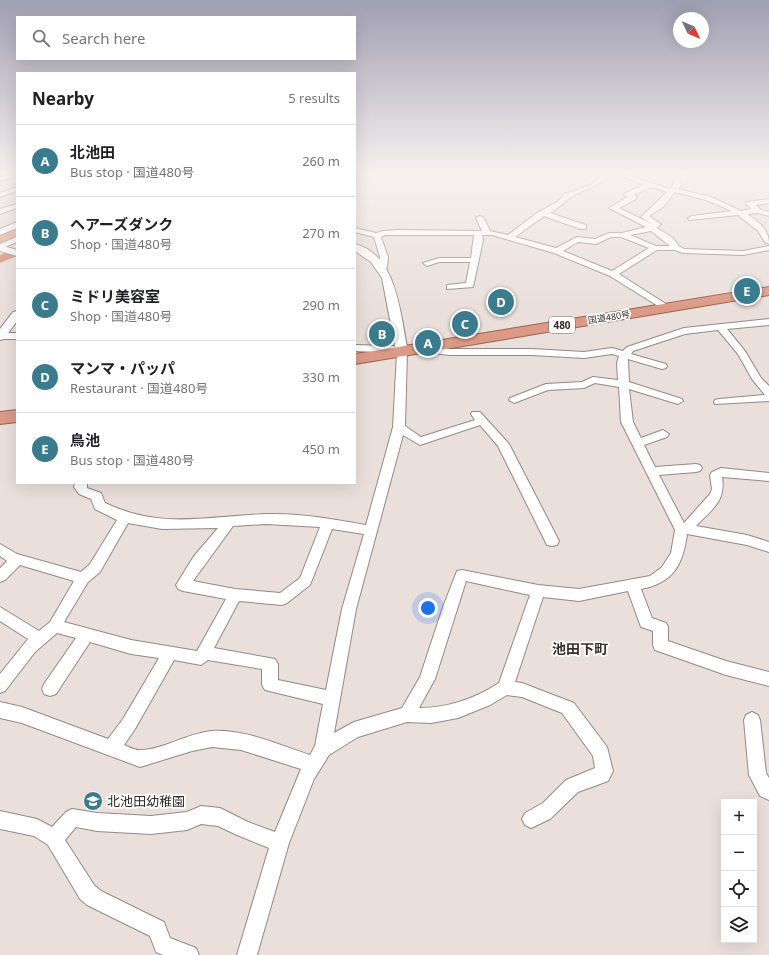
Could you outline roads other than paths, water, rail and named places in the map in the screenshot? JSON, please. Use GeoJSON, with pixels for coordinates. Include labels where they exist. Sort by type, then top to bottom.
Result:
{"type":"FeatureCollection","features":[{"type":"Feature","properties":{"kind":"highway","name":"国道480号"},"geometry":{"type":"LineString","coordinates":[[356,359],[769,291]]}},
{"type":"Feature","properties":{"kind":"highway"},"geometry":{"type":"LineString","coordinates":[[0,418],[16,416]]}},
{"type":"Feature","properties":{"kind":"street"},"geometry":{"type":"LineString","coordinates":[[510,237],[536,219]]}},
{"type":"Feature","properties":{"kind":"street"},"geometry":{"type":"LineString","coordinates":[[560,219],[583,227]]}},
{"type":"Feature","properties":{"kind":"street"},"geometry":{"type":"LineString","coordinates":[[636,219],[670,240],[676,248]]}},
{"type":"Feature","properties":{"kind":"street"},"geometry":{"type":"LineString","coordinates":[[557,251],[576,238],[596,242],[609,235],[622,235],[652,228],[657,224],[649,219]]}},
{"type":"Feature","properties":{"kind":"street"},"geometry":{"type":"LineString","coordinates":[[747,219],[763,231],[769,242]]}},
{"type":"Feature","properties":{"kind":"street"},"geometry":{"type":"LineString","coordinates":[[0,232],[16,225]]}},
{"type":"Feature","properties":{"kind":"street"},"geometry":{"type":"LineString","coordinates":[[450,287],[470,284],[479,240],[478,233],[484,225]]}},
{"type":"Feature","properties":{"kind":"street"},"geometry":{"type":"LineString","coordinates":[[408,232],[410,226],[484,225],[510,237],[557,251],[613,274],[666,308]]}},
{"type":"Feature","properties":{"kind":"street"},"geometry":{"type":"LineString","coordinates":[[356,230],[377,236],[383,233],[408,232],[478,233]]}},
{"type":"Feature","properties":{"kind":"street"},"geometry":{"type":"LineString","coordinates":[[622,235],[655,248],[676,248],[683,251],[735,253],[769,248]]}},
{"type":"Feature","properties":{"kind":"street"},"geometry":{"type":"LineString","coordinates":[[377,236],[384,257],[383,268]]}},
{"type":"Feature","properties":{"kind":"street"},"geometry":{"type":"LineString","coordinates":[[531,244],[543,238]]}},
{"type":"Feature","properties":{"kind":"street"},"geometry":{"type":"LineString","coordinates":[[1,248],[16,240]]}},
{"type":"Feature","properties":{"kind":"street"},"geometry":{"type":"LineString","coordinates":[[1,248],[16,253]]}},
{"type":"Feature","properties":{"kind":"street"},"geometry":{"type":"LineString","coordinates":[[323,749],[349,609],[364,553],[372,531],[399,427],[402,351],[387,278],[383,268],[371,257],[356,248]]}},
{"type":"Feature","properties":{"kind":"street"},"geometry":{"type":"LineString","coordinates":[[613,274],[655,248]]}},
{"type":"Feature","properties":{"kind":"street"},"geometry":{"type":"LineString","coordinates":[[427,263],[439,260],[474,260]]}},
{"type":"Feature","properties":{"kind":"street"},"geometry":{"type":"LineString","coordinates":[[0,336],[16,315]]}},
{"type":"Feature","properties":{"kind":"street"},"geometry":{"type":"LineString","coordinates":[[684,529],[651,471],[627,422],[622,363],[624,356],[630,349],[684,331],[769,322]]}},
{"type":"Feature","properties":{"kind":"street"},"geometry":{"type":"LineString","coordinates":[[721,328],[742,354],[757,379],[769,393]]}},
{"type":"Feature","properties":{"kind":"street"},"geometry":{"type":"LineString","coordinates":[[0,336],[16,336]]}},
{"type":"Feature","properties":{"kind":"street"},"geometry":{"type":"LineString","coordinates":[[426,347],[434,351],[450,352],[532,352],[584,355],[612,351],[624,356],[662,366]]}},
{"type":"Feature","properties":{"kind":"street"},"geometry":{"type":"LineString","coordinates":[[356,348],[392,349],[402,351]]}},
{"type":"Feature","properties":{"kind":"street"},"geometry":{"type":"LineString","coordinates":[[514,400],[553,385],[584,384],[593,380],[624,384],[678,401]]}},
{"type":"Feature","properties":{"kind":"street"},"geometry":{"type":"LineString","coordinates":[[719,402],[769,398]]}},
{"type":"Feature","properties":{"kind":"street"},"geometry":{"type":"LineString","coordinates":[[399,427],[420,441],[479,418],[502,444],[552,541]]}},
{"type":"Feature","properties":{"kind":"street"},"geometry":{"type":"LineString","coordinates":[[637,444],[663,434]]}},
{"type":"Feature","properties":{"kind":"street"},"geometry":{"type":"LineString","coordinates":[[651,471],[696,468]]}},
{"type":"Feature","properties":{"kind":"street"},"geometry":{"type":"LineString","coordinates":[[407,714],[427,679],[450,607],[462,576],[538,591],[579,595],[653,581],[667,571],[678,554],[684,529],[716,496],[718,489],[716,474],[721,472],[769,477]]}},
{"type":"Feature","properties":{"kind":"street"},"geometry":{"type":"LineString","coordinates":[[81,484],[80,487],[83,491],[97,496],[99,506],[124,518],[165,526],[227,523],[267,519],[328,524],[372,531]]}},
{"type":"Feature","properties":{"kind":"street"},"geometry":{"type":"LineString","coordinates":[[0,686],[30,647],[55,626],[66,604],[83,578],[95,568],[124,518]]}},
{"type":"Feature","properties":{"kind":"street"},"geometry":{"type":"LineString","coordinates":[[227,523],[226,527],[198,560],[183,585],[235,595],[282,599],[305,581],[328,524]]}},
{"type":"Feature","properties":{"kind":"street"},"geometry":{"type":"LineString","coordinates":[[684,529],[746,540],[769,547]]}},
{"type":"Feature","properties":{"kind":"street"},"geometry":{"type":"LineString","coordinates":[[0,549],[18,559],[83,578]]}},
{"type":"Feature","properties":{"kind":"street"},"geometry":{"type":"LineString","coordinates":[[0,576],[18,559]]}},
{"type":"Feature","properties":{"kind":"street"},"geometry":{"type":"LineString","coordinates":[[632,585],[646,623],[661,627],[660,645],[726,668],[769,679]]}},
{"type":"Feature","properties":{"kind":"street"},"geometry":{"type":"LineString","coordinates":[[247,955],[267,883],[280,844],[312,764],[323,749],[354,730],[407,714],[417,717],[453,712],[496,695],[505,688],[538,591]]}},
{"type":"Feature","properties":{"kind":"street"},"geometry":{"type":"LineString","coordinates":[[55,626],[131,647],[201,658],[235,595]]}},
{"type":"Feature","properties":{"kind":"street"},"geometry":{"type":"LineString","coordinates":[[0,613],[12,620],[16,626],[39,638]]}},
{"type":"Feature","properties":{"kind":"street"},"geometry":{"type":"LineString","coordinates":[[50,689],[87,635]]}},
{"type":"Feature","properties":{"kind":"street"},"geometry":{"type":"LineString","coordinates":[[204,653],[270,664],[270,684],[332,699]]}},
{"type":"Feature","properties":{"kind":"street"},"geometry":{"type":"LineString","coordinates":[[111,748],[129,724],[170,654]]}},
{"type":"Feature","properties":{"kind":"street"},"geometry":{"type":"LineString","coordinates":[[505,688],[522,690],[568,708],[601,753],[604,771],[602,775],[590,778],[573,786],[544,814],[531,819]]}},
{"type":"Feature","properties":{"kind":"street"},"geometry":{"type":"LineString","coordinates":[[0,710],[22,715],[140,758],[157,756],[199,741],[213,739],[234,740],[312,764]]}},
{"type":"Feature","properties":{"kind":"street"},"geometry":{"type":"LineString","coordinates":[[752,720],[758,775],[766,790],[769,791]]}},
{"type":"Feature","properties":{"kind":"street"},"geometry":{"type":"LineString","coordinates":[[54,839],[72,818],[97,822],[151,825],[187,821],[201,815],[220,816],[243,829],[280,844]]}},
{"type":"Feature","properties":{"kind":"street"},"geometry":{"type":"LineString","coordinates":[[0,820],[37,828],[54,839],[87,892],[94,898],[157,930],[163,945],[190,955]]}},
{"type":"Feature","properties":{"kind":"waterway"},"geometry":{"type":"LineString","coordinates":[[0,259],[16,252]]}},
{"type":"Feature","properties":{"kind":"place","name":"鳥池"},"geometry":{"type":"Point","coordinates":[747,291]}},
{"type":"Feature","properties":{"kind":"place","name":"マンマ・パッパ"},"geometry":{"type":"Point","coordinates":[501,302]}},
{"type":"Feature","properties":{"kind":"place","name":"ミドリ美容室"},"geometry":{"type":"Point","coordinates":[465,324]}},
{"type":"Feature","properties":{"kind":"place","name":"ヘアーズダンク"},"geometry":{"type":"Point","coordinates":[382,334]}},
{"type":"Feature","properties":{"kind":"place","name":"北池田"},"geometry":{"type":"Point","coordinates":[428,343]}},
{"type":"Feature","properties":{"kind":"place","name":"北池田幼稚園"},"geometry":{"type":"Point","coordinates":[93,801]}},
{"type":"Feature","properties":{"kind":"district","name":"池田下町"},"geometry":{"type":"Point","coordinates":[580,648]}}]}
